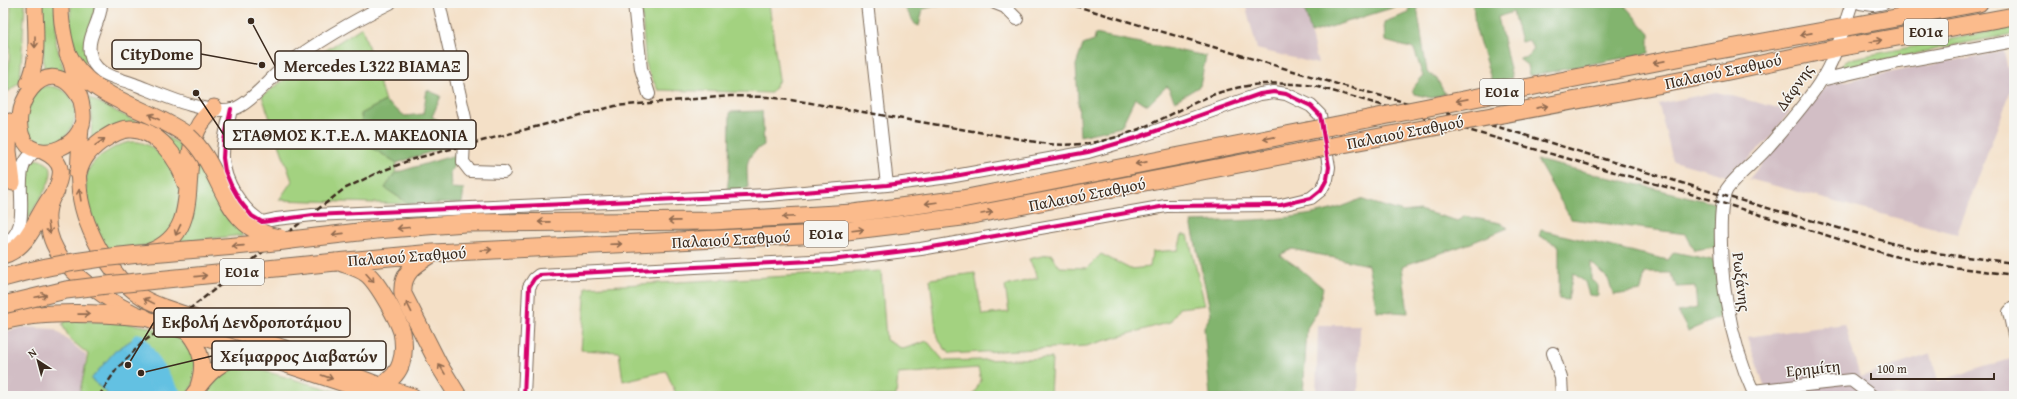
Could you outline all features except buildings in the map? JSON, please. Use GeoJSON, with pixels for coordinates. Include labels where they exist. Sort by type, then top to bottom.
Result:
{"type":"FeatureCollection","features":[{"type":"Feature","properties":{"kind":"highway","name":"Παλαιού Σταθμού"},"geometry":{"type":"LineString","coordinates":[[291,240],[465,223],[713,221],[853,214],[962,199],[1697,54],[1979,3]]}},
{"type":"Feature","properties":{"kind":"highway","name":"Παλαιού Σταθμού"},"geometry":{"type":"LineString","coordinates":[[3,305],[66,290],[433,253],[716,241],[830,233],[962,217],[1700,77],[1837,48],[2014,16]]}},
{"type":"Feature","properties":{"kind":"highway"},"geometry":{"type":"LineString","coordinates":[[68,54],[78,71],[102,90],[188,136],[204,155],[231,206],[241,220],[259,233],[268,237],[291,240]]}},
{"type":"Feature","properties":{"kind":"highway"},"geometry":{"type":"LineString","coordinates":[[74,88],[102,90]]}},
{"type":"Feature","properties":{"kind":"highway"},"geometry":{"type":"LineString","coordinates":[[150,252],[160,249],[174,238],[184,214],[194,139],[202,122],[214,108]]}},
{"type":"Feature","properties":{"kind":"highway"},"geometry":{"type":"LineString","coordinates":[[78,173],[84,156],[97,144],[120,131],[138,130],[154,138],[174,157],[182,171],[187,194]]}},
{"type":"Feature","properties":{"kind":"highway"},"geometry":{"type":"LineString","coordinates":[[3,255],[15,250],[25,242],[44,207],[56,191]]}},
{"type":"Feature","properties":{"kind":"highway","name":"ΕΟ1α"},"geometry":{"type":"LineString","coordinates":[[3,278],[66,264],[150,252],[249,246],[291,240]]}},
{"type":"Feature","properties":{"kind":"highway"},"geometry":{"type":"LineString","coordinates":[[433,253],[409,270],[403,282],[403,294],[439,365],[458,396]]}},
{"type":"Feature","properties":{"kind":"highway"},"geometry":{"type":"LineString","coordinates":[[336,262],[352,266],[367,274],[383,296],[401,331],[403,345],[401,362],[393,377],[381,391]]}},
{"type":"Feature","properties":{"kind":"highway"},"geometry":{"type":"LineString","coordinates":[[3,321],[61,314],[108,314],[143,317]]}},
{"type":"Feature","properties":{"kind":"main road"},"geometry":{"type":"LineString","coordinates":[[28,83],[32,73],[34,60],[35,3]]}},
{"type":"Feature","properties":{"kind":"main road"},"geometry":{"type":"LineString","coordinates":[[62,5],[63,29],[74,88],[83,113],[78,173],[82,206],[93,236],[114,269],[130,288],[151,302],[282,347],[381,391]]}},
{"type":"Feature","properties":{"kind":"main road"},"geometry":{"type":"LineString","coordinates":[[13,183],[9,151],[11,109],[14,98],[21,88],[28,83],[46,78],[74,88]]}},
{"type":"Feature","properties":{"kind":"main road"},"geometry":{"type":"LineString","coordinates":[[11,120],[14,131],[20,140],[53,158],[59,167],[60,179],[49,207],[48,221],[52,241],[57,250],[75,272],[101,295],[143,317],[219,344],[314,373],[381,391],[413,396]]}},
{"type":"Feature","properties":{"kind":"main road"},"geometry":{"type":"LineString","coordinates":[[40,150],[52,151],[66,146],[75,137],[81,126]]}},
{"type":"Feature","properties":{"kind":"main road"},"geometry":{"type":"LineString","coordinates":[[205,378],[226,327]]}},
{"type":"Feature","properties":{"kind":"main road"},"geometry":{"type":"LineString","coordinates":[[188,333],[200,351],[201,377],[194,393]]}},
{"type":"Feature","properties":{"kind":"main road"},"geometry":{"type":"LineString","coordinates":[[194,393],[205,378],[223,362],[249,353]]}},
{"type":"Feature","properties":{"kind":"street"},"geometry":{"type":"LineString","coordinates":[[101,3],[90,41],[91,56],[100,71],[167,98],[214,108],[231,109],[243,103],[302,54],[338,31],[390,3]]}},
{"type":"Feature","properties":{"kind":"street"},"geometry":{"type":"LineString","coordinates":[[109,3],[99,39],[98,52],[100,59],[106,67],[124,80]]}},
{"type":"Feature","properties":{"kind":"street"},"geometry":{"type":"LineString","coordinates":[[439,3],[464,112],[466,133],[463,162],[470,171],[504,172]]}},
{"type":"Feature","properties":{"kind":"street"},"geometry":{"type":"LineString","coordinates":[[634,3],[641,69],[649,94]]}},
{"type":"Feature","properties":{"kind":"street"},"geometry":{"type":"LineString","coordinates":[[867,3],[887,185]]}},
{"type":"Feature","properties":{"kind":"street"},"geometry":{"type":"LineString","coordinates":[[995,3],[1005,7],[1017,19]]}},
{"type":"Feature","properties":{"kind":"street","name":"Δάφνης"},"geometry":{"type":"LineString","coordinates":[[1740,176],[1798,112],[1821,80],[1837,48],[1852,3]]}},
{"type":"Feature","properties":{"kind":"street"},"geometry":{"type":"LineString","coordinates":[[1860,3],[1868,5],[1884,3]]}},
{"type":"Feature","properties":{"kind":"street"},"geometry":{"type":"LineString","coordinates":[[1821,80],[1899,62],[2014,41]]}},
{"type":"Feature","properties":{"kind":"street"},"geometry":{"type":"LineString","coordinates":[[231,109],[224,142],[223,158],[228,178],[240,201],[252,216],[262,222],[313,215],[768,195],[887,185],[949,177],[1088,152],[1136,138],[1260,94],[1274,92],[1296,98],[1311,106],[1320,115],[1329,167],[1327,179],[1321,190],[1311,198],[1281,205],[1166,206],[921,249],[831,260],[539,275],[534,279],[529,287],[524,396]]}},
{"type":"Feature","properties":{"kind":"street"},"geometry":{"type":"LineString","coordinates":[[3,244],[13,238],[17,230],[13,183],[18,162],[28,154],[40,150]]}},
{"type":"Feature","properties":{"kind":"street","name":"Ρωξάνης"},"geometry":{"type":"LineString","coordinates":[[1740,176],[1727,190],[1722,203],[1720,213],[1721,244],[1726,302],[1729,316],[1754,394]]}},
{"type":"Feature","properties":{"kind":"street"},"geometry":{"type":"LineString","coordinates":[[2014,307],[2009,312],[2014,335]]}},
{"type":"Feature","properties":{"kind":"street"},"geometry":{"type":"LineString","coordinates":[[1553,353],[1562,378],[1562,396]]}},
{"type":"Feature","properties":{"kind":"street","name":"Ερημίτη"},"geometry":{"type":"LineString","coordinates":[[1754,394],[1851,380],[1872,396]]}},
{"type":"Feature","properties":{"kind":"shaded area"},"geometry":{"type":"Polygon","coordinates":[[[1245,3],[1303,3],[1318,64],[1257,49],[1245,3]]]}},
{"type":"Feature","properties":{"kind":"shaded area"},"geometry":{"type":"Polygon","coordinates":[[[2004,51],[2012,88],[1957,234],[1749,179],[1822,90],[1829,84],[2004,51]]]}},
{"type":"Feature","properties":{"kind":"shaded area"},"geometry":{"type":"Polygon","coordinates":[[[1716,92],[1790,111],[1770,138],[1746,162],[1735,167],[1731,177],[1673,161],[1658,104],[1716,92]]]}},
{"type":"Feature","properties":{"kind":"shaded area"},"geometry":{"type":"Polygon","coordinates":[[[1845,324],[1860,377],[1931,354],[1938,381],[2014,358],[2014,396],[1768,396],[1747,337],[1845,324]]]}},
{"type":"Feature","properties":{"kind":"shaded area"},"geometry":{"type":"Polygon","coordinates":[[[1318,325],[1360,325],[1358,396],[1316,396],[1318,325]]]}},
{"type":"Feature","properties":{"kind":"shaded area"},"geometry":{"type":"Polygon","coordinates":[[[24,327],[54,329],[86,355],[85,370],[79,396],[3,396],[3,332],[24,327]]]}},
{"type":"Feature","properties":{"kind":"green space"},"geometry":{"type":"Polygon","coordinates":[[[11,3],[25,3],[20,82],[8,92],[11,3]]]}},
{"type":"Feature","properties":{"kind":"green space"},"geometry":{"type":"Polygon","coordinates":[[[42,3],[56,3],[56,43],[66,78],[44,74],[42,3]]]}},
{"type":"Feature","properties":{"kind":"green space"},"geometry":{"type":"Polygon","coordinates":[[[72,3],[95,3],[96,5],[87,60],[83,63],[76,50],[72,34],[70,18],[72,3]]]}},
{"type":"Feature","properties":{"kind":"green space"},"geometry":{"type":"Polygon","coordinates":[[[641,3],[769,3],[779,80],[771,93],[658,90],[646,67],[641,3]]]}},
{"type":"Feature","properties":{"kind":"green space"},"geometry":{"type":"Polygon","coordinates":[[[902,3],[939,3],[939,5],[923,9],[919,26],[915,24],[902,3]]]}},
{"type":"Feature","properties":{"kind":"green space"},"geometry":{"type":"Polygon","coordinates":[[[1303,3],[1408,3],[1311,33],[1303,3]]]}},
{"type":"Feature","properties":{"kind":"green space"},"geometry":{"type":"Polygon","coordinates":[[[1409,3],[1416,3],[1427,72],[1437,79],[1445,94],[1432,98],[1414,94],[1412,89],[1423,76],[1414,49],[1385,41],[1384,22],[1409,13],[1409,3]]]}},
{"type":"Feature","properties":{"kind":"green space"},"geometry":{"type":"Polygon","coordinates":[[[1473,3],[1626,3],[1626,7],[1649,33],[1649,53],[1529,76],[1527,65],[1519,59],[1527,57],[1533,49],[1529,40],[1521,42],[1513,12],[1498,17],[1512,78],[1492,82],[1475,27],[1473,3]]]}},
{"type":"Feature","properties":{"kind":"green space"},"geometry":{"type":"Polygon","coordinates":[[[362,27],[385,101],[361,114],[364,143],[397,163],[395,173],[385,188],[409,204],[279,200],[292,181],[262,96],[314,58],[362,27]]]}},
{"type":"Feature","properties":{"kind":"green space"},"geometry":{"type":"Polygon","coordinates":[[[2014,27],[2014,34],[1960,44],[1837,71],[1845,62],[1854,58],[2014,27]]]}},
{"type":"Feature","properties":{"kind":"green space"},"geometry":{"type":"Polygon","coordinates":[[[1095,34],[1206,56],[1200,86],[1175,101],[1167,86],[1148,105],[1135,98],[1121,127],[1080,136],[1076,65],[1083,45],[1094,41],[1095,34]]]}},
{"type":"Feature","properties":{"kind":"green space"},"geometry":{"type":"Polygon","coordinates":[[[46,86],[63,90],[72,100],[75,113],[72,126],[64,137],[53,143],[39,141],[23,129],[30,91],[46,86]]]}},
{"type":"Feature","properties":{"kind":"green space"},"geometry":{"type":"Polygon","coordinates":[[[427,90],[441,96],[432,117],[438,120],[439,135],[461,128],[461,142],[397,163],[364,143],[361,114],[385,101],[405,116],[423,114],[427,90]]]}},
{"type":"Feature","properties":{"kind":"green space"},"geometry":{"type":"Polygon","coordinates":[[[88,97],[184,146],[197,158],[227,215],[244,235],[106,250],[91,213],[86,193],[87,173],[94,162],[103,154],[117,146],[128,142],[137,142],[145,144],[160,154],[177,172],[187,168],[141,127],[91,145],[92,115],[88,97]]]}},
{"type":"Feature","properties":{"kind":"green space"},"geometry":{"type":"Polygon","coordinates":[[[762,111],[764,145],[757,149],[749,158],[747,168],[748,188],[727,192],[729,174],[730,112],[762,111]]]}},
{"type":"Feature","properties":{"kind":"green space"},"geometry":{"type":"Polygon","coordinates":[[[462,153],[450,172],[451,188],[464,189],[462,203],[409,204],[385,188],[395,173],[462,153]]]}},
{"type":"Feature","properties":{"kind":"green space"},"geometry":{"type":"Polygon","coordinates":[[[36,159],[43,161],[50,166],[50,180],[26,225],[23,224],[20,170],[36,159]]]}},
{"type":"Feature","properties":{"kind":"green space"},"geometry":{"type":"Polygon","coordinates":[[[1537,160],[1718,204],[1715,247],[1694,250],[1686,234],[1571,219],[1537,160]]]}},
{"type":"Feature","properties":{"kind":"green space"},"geometry":{"type":"Polygon","coordinates":[[[1360,199],[1403,212],[1419,210],[1458,221],[1464,216],[1500,223],[1508,228],[1471,243],[1402,266],[1408,313],[1377,311],[1368,265],[1292,249],[1280,255],[1299,268],[1323,288],[1317,312],[1307,328],[1303,396],[1210,396],[1204,328],[1211,314],[1191,222],[1255,220],[1301,216],[1342,207],[1360,199]]]}},
{"type":"Feature","properties":{"kind":"green space"},"geometry":{"type":"Polygon","coordinates":[[[1541,230],[1668,260],[1674,252],[1717,261],[1720,317],[1688,331],[1678,312],[1697,308],[1695,286],[1677,287],[1670,273],[1645,273],[1641,291],[1614,295],[1608,279],[1591,262],[1591,280],[1598,285],[1598,296],[1589,295],[1585,282],[1573,273],[1568,300],[1559,299],[1559,246],[1539,236],[1541,230]]]}},
{"type":"Feature","properties":{"kind":"green space"},"geometry":{"type":"Polygon","coordinates":[[[1182,235],[1188,235],[1205,305],[1179,308],[1170,322],[1086,346],[949,354],[937,338],[930,279],[975,273],[982,315],[1009,312],[1005,286],[1038,278],[1029,259],[1051,254],[1060,267],[1087,268],[1101,254],[1130,269],[1150,267],[1152,252],[1178,250],[1182,235]]]}},
{"type":"Feature","properties":{"kind":"green space"},"geometry":{"type":"Polygon","coordinates":[[[881,271],[886,340],[903,349],[927,341],[944,361],[1052,358],[1050,396],[973,396],[981,380],[978,368],[898,374],[896,396],[677,396],[666,371],[623,381],[619,352],[581,350],[586,287],[881,271]]]}},
{"type":"Feature","properties":{"kind":"green space"},"geometry":{"type":"Polygon","coordinates":[[[66,320],[127,323],[149,327],[183,338],[197,352],[193,385],[185,396],[79,396],[88,354],[71,340],[62,325],[66,320]]]}},
{"type":"Feature","properties":{"kind":"green space"},"geometry":{"type":"Polygon","coordinates":[[[236,363],[352,396],[207,396],[205,385],[236,363]]]}},
{"type":"Feature","properties":{"kind":"water"},"geometry":{"type":"Polygon","coordinates":[[[136,337],[164,382],[176,396],[110,396],[91,379],[115,351],[136,337]]]}},
{"type":"Feature","properties":{"kind":"waterway"},"geometry":{"type":"LineString","coordinates":[[139,341],[175,396]]}},
{"type":"Feature","properties":{"kind":"railway"},"geometry":{"type":"LineString","coordinates":[[1066,3],[1337,84],[1505,129],[1725,196],[1895,244],[1935,253],[2014,263]]}},
{"type":"Feature","properties":{"kind":"railway"},"geometry":{"type":"LineString","coordinates":[[99,396],[116,370],[143,342],[183,314],[344,189],[377,173],[413,159],[615,106],[730,96],[767,97],[805,102],[1048,144],[1066,145],[1083,144],[1114,138],[1160,120],[1209,96],[1245,86],[1268,84],[1315,86],[1722,203],[1890,255],[1929,264],[2014,275]]}},
{"type":"Feature","properties":{"kind":"cycle path"},"geometry":{"type":"LineString","coordinates":[[231,109],[224,141],[223,158],[225,171],[240,201],[252,216],[262,222],[313,215],[768,195],[887,185],[949,177],[1088,152],[1136,138],[1260,94],[1274,92],[1286,94],[1311,106],[1320,115],[1329,167],[1327,179],[1321,190],[1311,198],[1281,205],[1166,206],[921,249],[831,260],[539,275],[534,279],[529,287],[524,396]]}},
{"type":"Feature","properties":{"kind":"place","name":"Mercedes L322 ΒΙΑΜΑΞ"},"geometry":{"type":"Point","coordinates":[251,21]}},
{"type":"Feature","properties":{"kind":"place","name":"CityDome"},"geometry":{"type":"Point","coordinates":[262,65]}},
{"type":"Feature","properties":{"kind":"place","name":"ΣΤΑΘΜΟΣ Κ.Τ.Ε.Λ. ΜΑΚΕΔΟΝΙΑ"},"geometry":{"type":"Point","coordinates":[196,93]}},
{"type":"Feature","properties":{"kind":"place","name":"Εκβολή Δενδροποτάμου"},"geometry":{"type":"Point","coordinates":[128,365]}},
{"type":"Feature","properties":{"kind":"place","name":"Χείμαρρος Διαβατών"},"geometry":{"type":"Point","coordinates":[141,373]}}]}
